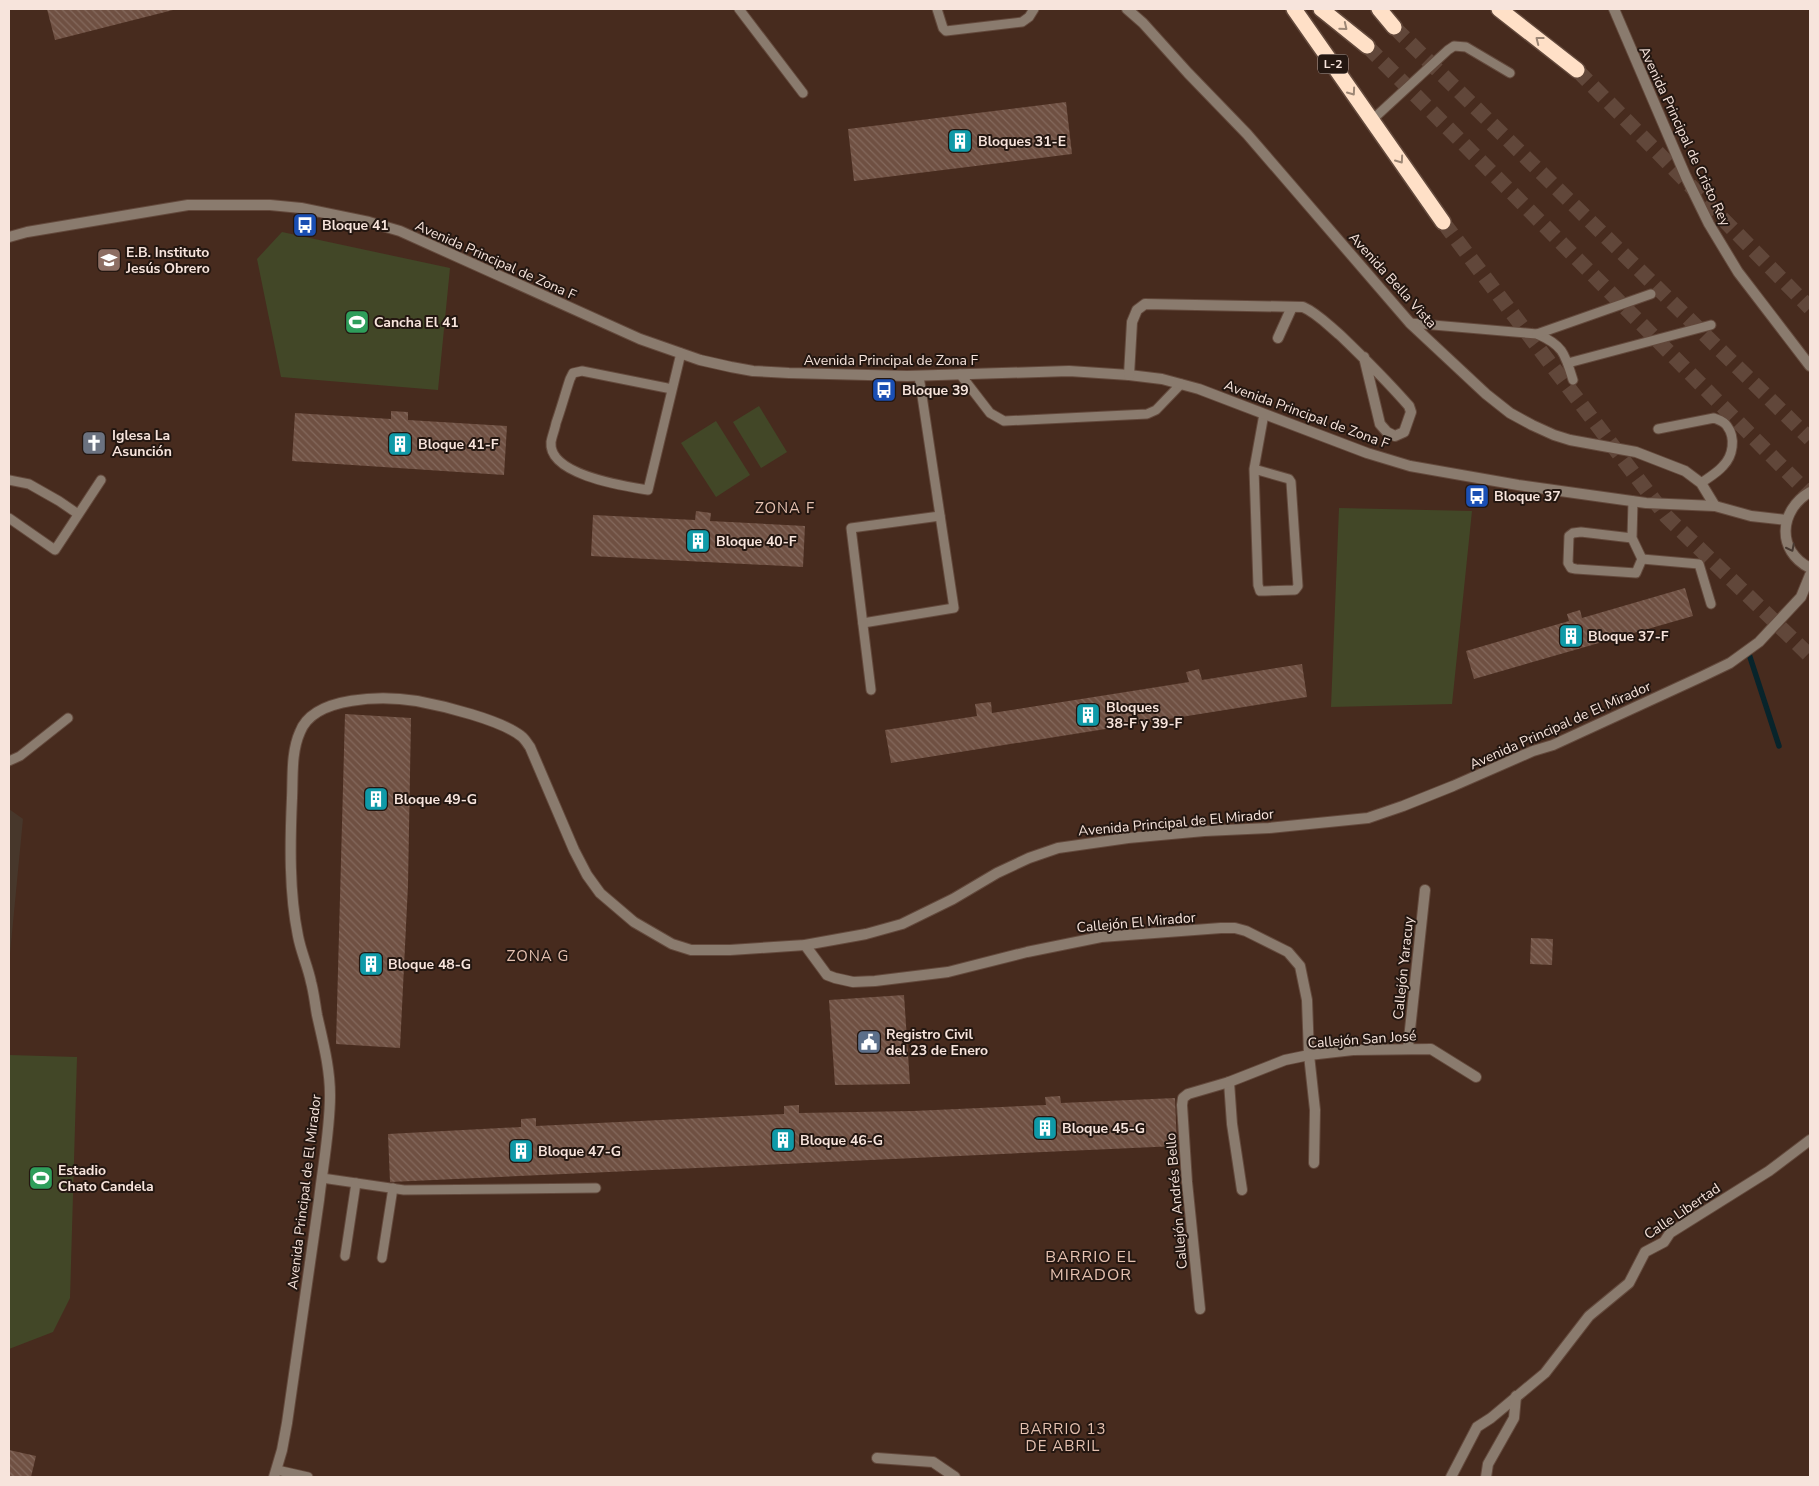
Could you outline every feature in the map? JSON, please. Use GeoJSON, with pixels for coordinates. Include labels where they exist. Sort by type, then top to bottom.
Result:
{"type":"FeatureCollection","features":[{"type":"Feature","properties":{"kind":"highway","name":"L-2"},"geometry":{"type":"LineString","coordinates":[[1294,9],[1443,222]]}},
{"type":"Feature","properties":{"kind":"highway","name":"L-2"},"geometry":{"type":"LineString","coordinates":[[1321,9],[1367,46]]}},
{"type":"Feature","properties":{"kind":"highway"},"geometry":{"type":"LineString","coordinates":[[1379,9],[1394,27]]}},
{"type":"Feature","properties":{"kind":"highway"},"geometry":{"type":"LineString","coordinates":[[1498,9],[1577,70]]}},
{"type":"Feature","properties":{"kind":"street","name":"Avenida Bella Vista"},"geometry":{"type":"LineString","coordinates":[[1127,9],[1143,23],[1246,134],[1410,323],[1486,394],[1510,413],[1532,425],[1570,440],[1636,452],[1685,471],[1701,483],[1715,506]]}},
{"type":"Feature","properties":{"kind":"street","name":"Avenida Principal de Cristo Rey"},"geometry":{"type":"LineString","coordinates":[[1614,9],[1686,177],[1718,240],[1738,272],[1810,366]]}},
{"type":"Feature","properties":{"kind":"street","name":"Avenida Principal de Zona F"},"geometry":{"type":"LineString","coordinates":[[9,237],[27,232],[188,206],[270,205],[336,214],[400,231],[640,339],[700,360],[754,371],[919,376],[1069,371],[1162,379],[1199,389],[1367,453],[1410,466],[1518,485],[1633,501],[1715,506],[1751,516],[1786,520]]}},
{"type":"Feature","properties":{"kind":"street"},"geometry":{"type":"LineString","coordinates":[[1129,375],[1132,322],[1136,310],[1145,304],[1303,307],[1311,310],[1364,357],[1409,406],[1411,412],[1404,432],[1395,436],[1387,432],[1380,424],[1364,357]]}},
{"type":"Feature","properties":{"kind":"street"},"geometry":{"type":"LineString","coordinates":[[1278,338],[1292,307]]}},
{"type":"Feature","properties":{"kind":"street"},"geometry":{"type":"LineString","coordinates":[[1810,492],[1796,502],[1786,520],[1787,540],[1791,550],[1796,558],[1810,568]]}},
{"type":"Feature","properties":{"kind":"street","name":"Avenida Principal de El Mirador"},"geometry":{"type":"LineString","coordinates":[[276,1474],[287,1423],[329,1123],[330,1070],[312,983],[298,938],[293,888],[291,822],[294,762],[300,730],[308,718],[320,710],[350,701],[371,698],[401,699],[443,706],[514,731],[524,738],[530,747],[563,828],[587,875],[600,893],[634,922],[672,944],[691,950],[738,950],[804,945],[866,934],[902,924],[953,899],[998,873],[1029,858],[1058,848],[1128,838],[1204,831],[1269,828],[1368,818],[1403,806],[1533,751],[1552,745],[1704,676],[1730,662],[1759,642],[1802,597],[1810,575]]}},
{"type":"Feature","properties":{"kind":"street","name":"Callejón Yaracuy"},"geometry":{"type":"LineString","coordinates":[[1408,1048],[1424,890]]}},
{"type":"Feature","properties":{"kind":"street","name":"Callejón El Mirador"},"geometry":{"type":"LineString","coordinates":[[804,945],[827,975],[853,982],[926,976],[1101,937],[1235,928],[1246,931],[1288,952],[1300,966],[1307,1000],[1309,1055],[1315,1110],[1314,1163]]}},
{"type":"Feature","properties":{"kind":"street","name":"Callejón San José"},"geometry":{"type":"LineString","coordinates":[[1188,1094],[1229,1082],[1285,1060],[1353,1050],[1431,1049],[1476,1077]]}},
{"type":"Feature","properties":{"kind":"street"},"geometry":{"type":"LineString","coordinates":[[1229,1082],[1232,1124],[1242,1190]]}},
{"type":"Feature","properties":{"kind":"street","name":"Callejón Andrés Bello"},"geometry":{"type":"LineString","coordinates":[[1188,1094],[1183,1098],[1182,1105],[1187,1182],[1200,1309]]}},
{"type":"Feature","properties":{"kind":"street","name":"Calle Libertad"},"geometry":{"type":"LineString","coordinates":[[1451,1477],[1477,1427],[1491,1418],[1545,1373],[1590,1316],[1629,1283],[1645,1252],[1664,1242],[1670,1233],[1768,1171],[1810,1140]]}},
{"type":"Feature","properties":{"kind":"street"},"geometry":{"type":"LineString","coordinates":[[1486,1477],[1488,1464],[1514,1418],[1516,1396]]}},
{"type":"Feature","properties":{"kind":"street"},"geometry":{"type":"LineString","coordinates":[[877,1458],[933,1462],[955,1477]]}},
{"type":"Feature","properties":{"kind":"lane"},"geometry":{"type":"LineString","coordinates":[[739,9],[803,93]]}},
{"type":"Feature","properties":{"kind":"lane"},"geometry":{"type":"LineString","coordinates":[[937,9],[943,28],[946,31],[1022,22],[1029,17],[1034,9]]}},
{"type":"Feature","properties":{"kind":"lane"},"geometry":{"type":"LineString","coordinates":[[1372,120],[1454,46],[1466,47],[1510,73]]}},
{"type":"Feature","properties":{"kind":"lane"},"geometry":{"type":"LineString","coordinates":[[1537,334],[1651,294]]}},
{"type":"Feature","properties":{"kind":"lane"},"geometry":{"type":"LineString","coordinates":[[1410,323],[1537,334],[1553,341],[1561,349],[1573,380]]}},
{"type":"Feature","properties":{"kind":"lane"},"geometry":{"type":"LineString","coordinates":[[1568,363],[1711,325]]}},
{"type":"Feature","properties":{"kind":"lane"},"geometry":{"type":"LineString","coordinates":[[672,389],[582,371],[574,373],[570,379],[551,442],[552,453],[558,460],[576,472],[622,486],[648,490],[681,353]]}},
{"type":"Feature","properties":{"kind":"lane"},"geometry":{"type":"LineString","coordinates":[[960,374],[990,413],[1004,421],[1147,414],[1156,410],[1180,384]]}},
{"type":"Feature","properties":{"kind":"lane"},"geometry":{"type":"LineString","coordinates":[[862,623],[954,608],[919,376]]}},
{"type":"Feature","properties":{"kind":"lane"},"geometry":{"type":"LineString","coordinates":[[1254,469],[1289,479],[1291,482],[1298,586],[1295,590],[1265,591],[1260,590],[1258,585],[1254,469],[1264,414]]}},
{"type":"Feature","properties":{"kind":"lane"},"geometry":{"type":"LineString","coordinates":[[1658,429],[1714,418],[1727,425],[1732,438],[1732,452],[1723,466],[1701,483]]}},
{"type":"Feature","properties":{"kind":"lane"},"geometry":{"type":"LineString","coordinates":[[9,480],[29,484],[78,514]]}},
{"type":"Feature","properties":{"kind":"lane"},"geometry":{"type":"LineString","coordinates":[[9,518],[55,550],[101,480]]}},
{"type":"Feature","properties":{"kind":"lane"},"geometry":{"type":"LineString","coordinates":[[1632,538],[1581,532],[1573,533],[1569,536],[1568,563],[1571,568],[1576,570],[1636,573],[1642,559],[1632,538],[1633,501]]}},
{"type":"Feature","properties":{"kind":"lane"},"geometry":{"type":"LineString","coordinates":[[871,690],[851,528],[940,516]]}},
{"type":"Feature","properties":{"kind":"lane"},"geometry":{"type":"LineString","coordinates":[[1642,559],[1699,564],[1711,604]]}},
{"type":"Feature","properties":{"kind":"lane"},"geometry":{"type":"LineString","coordinates":[[9,762],[20,756],[68,718]]}},
{"type":"Feature","properties":{"kind":"lane"},"geometry":{"type":"LineString","coordinates":[[322,1178],[404,1190],[596,1188]]}},
{"type":"Feature","properties":{"kind":"lane"},"geometry":{"type":"LineString","coordinates":[[345,1256],[356,1183]]}},
{"type":"Feature","properties":{"kind":"lane"},"geometry":{"type":"LineString","coordinates":[[382,1258],[393,1188]]}},
{"type":"Feature","properties":{"kind":"lane"},"geometry":{"type":"LineString","coordinates":[[276,1474],[308,1477]]}},
{"type":"Feature","properties":{"kind":"shaded area"},"geometry":{"type":"Polygon","coordinates":[[[9,809],[23,819],[9,964],[9,809]]]}},
{"type":"Feature","properties":{"kind":"green space","name":"Cancha El 41"},"geometry":{"type":"Polygon","coordinates":[[[282,232],[450,268],[438,390],[281,377],[257,259],[282,232]]]}},
{"type":"Feature","properties":{"kind":"green space"},"geometry":{"type":"Polygon","coordinates":[[[759,406],[787,452],[761,468],[733,422],[759,406]]]}},
{"type":"Feature","properties":{"kind":"green space"},"geometry":{"type":"Polygon","coordinates":[[[716,421],[750,475],[716,497],[681,443],[716,421]]]}},
{"type":"Feature","properties":{"kind":"green space"},"geometry":{"type":"Polygon","coordinates":[[[1339,508],[1472,511],[1452,704],[1331,707],[1339,508]]]}},
{"type":"Feature","properties":{"kind":"green space","name":"Estadio Chato Candela"},"geometry":{"type":"Polygon","coordinates":[[[9,1055],[77,1057],[70,1298],[53,1332],[9,1349],[9,1055]]]}},
{"type":"Feature","properties":{"kind":"building"},"geometry":{"type":"Polygon","coordinates":[[[47,9],[177,9],[55,40],[47,9]]]}},
{"type":"Feature","properties":{"kind":"building","name":"Bloques 31-E"},"geometry":{"type":"Polygon","coordinates":[[[1066,102],[1072,154],[854,181],[848,129],[1066,102]]]}},
{"type":"Feature","properties":{"kind":"building","name":"Bloque 41-F"},"geometry":{"type":"Polygon","coordinates":[[[391,411],[408,412],[408,420],[507,426],[504,475],[292,461],[295,413],[391,419],[391,411]]]}},
{"type":"Feature","properties":{"kind":"building","name":"Bloque 40-F"},"geometry":{"type":"Polygon","coordinates":[[[696,511],[711,513],[710,521],[805,526],[803,567],[591,556],[593,515],[695,520],[696,511]]]}},
{"type":"Feature","properties":{"kind":"building","name":"Bloque 37-F"},"geometry":{"type":"Polygon","coordinates":[[[1685,588],[1693,616],[1474,679],[1466,651],[1569,621],[1567,614],[1580,610],[1582,618],[1685,588]]]}},
{"type":"Feature","properties":{"kind":"building","name":"Bloques 38-F y 39-F"},"geometry":{"type":"Polygon","coordinates":[[[1302,664],[1307,697],[891,763],[885,730],[977,716],[975,704],[991,702],[992,713],[1189,682],[1186,672],[1199,669],[1202,680],[1302,664]]]}},
{"type":"Feature","properties":{"kind":"building"},"geometry":{"type":"Polygon","coordinates":[[[345,714],[411,718],[408,885],[400,1048],[336,1044],[345,714]]]}},
{"type":"Feature","properties":{"kind":"building"},"geometry":{"type":"Polygon","coordinates":[[[1531,938],[1553,939],[1552,965],[1530,964],[1531,938]]]}},
{"type":"Feature","properties":{"kind":"building","name":"Registro Civil del 23 de Enero"},"geometry":{"type":"Polygon","coordinates":[[[904,995],[910,1084],[835,1085],[829,1000],[904,995]]]}},
{"type":"Feature","properties":{"kind":"building"},"geometry":{"type":"Polygon","coordinates":[[[1060,1096],[1061,1103],[1175,1098],[1177,1146],[390,1182],[388,1134],[521,1127],[521,1119],[536,1118],[536,1126],[784,1114],[784,1106],[799,1105],[799,1113],[913,1111],[1046,1105],[1045,1097],[1060,1096]]]}},
{"type":"Feature","properties":{"kind":"building"},"geometry":{"type":"Polygon","coordinates":[[[9,1450],[36,1456],[31,1477],[9,1477],[9,1450]]]}},
{"type":"Feature","properties":{"kind":"waterway"},"geometry":{"type":"LineString","coordinates":[[1749,654],[1779,746]]}},
{"type":"Feature","properties":{"kind":"tunnel"},"geometry":{"type":"LineString","coordinates":[[1394,27],[1810,439]]}},
{"type":"Feature","properties":{"kind":"tunnel"},"geometry":{"type":"LineString","coordinates":[[1367,46],[1810,495]]}},
{"type":"Feature","properties":{"kind":"tunnel"},"geometry":{"type":"LineString","coordinates":[[1577,70],[1810,308]]}},
{"type":"Feature","properties":{"kind":"tunnel"},"geometry":{"type":"LineString","coordinates":[[1443,222],[1666,516],[1810,656]]}},
{"type":"Feature","properties":{"kind":"place","name":"Bloques 31-E"},"geometry":{"type":"Point","coordinates":[960,141]}},
{"type":"Feature","properties":{"kind":"place","name":"Bloque 41"},"geometry":{"type":"Point","coordinates":[305,225]}},
{"type":"Feature","properties":{"kind":"place","name":"E.B. Instituto Jesús Obrero"},"geometry":{"type":"Point","coordinates":[109,260]}},
{"type":"Feature","properties":{"kind":"place","name":"Cancha El 41"},"geometry":{"type":"Point","coordinates":[357,322]}},
{"type":"Feature","properties":{"kind":"place","name":"Bloque 39"},"geometry":{"type":"Point","coordinates":[884,390]}},
{"type":"Feature","properties":{"kind":"place","name":"Iglesa La Asunción"},"geometry":{"type":"Point","coordinates":[94,443]}},
{"type":"Feature","properties":{"kind":"place","name":"Bloque 41-F"},"geometry":{"type":"Point","coordinates":[400,444]}},
{"type":"Feature","properties":{"kind":"place","name":"Bloque 37"},"geometry":{"type":"Point","coordinates":[1477,496]}},
{"type":"Feature","properties":{"kind":"place","name":"Bloque 40-F"},"geometry":{"type":"Point","coordinates":[698,541]}},
{"type":"Feature","properties":{"kind":"place","name":"Bloque 37-F"},"geometry":{"type":"Point","coordinates":[1571,636]}},
{"type":"Feature","properties":{"kind":"place","name":"Bloques 38-F y 39-F"},"geometry":{"type":"Point","coordinates":[1088,715]}},
{"type":"Feature","properties":{"kind":"place","name":"Bloque 49-G"},"geometry":{"type":"Point","coordinates":[376,799]}},
{"type":"Feature","properties":{"kind":"place","name":"Bloque 48-G"},"geometry":{"type":"Point","coordinates":[371,964]}},
{"type":"Feature","properties":{"kind":"place","name":"Registro Civil del 23 de Enero"},"geometry":{"type":"Point","coordinates":[869,1042]}},
{"type":"Feature","properties":{"kind":"place","name":"Bloque 45-G"},"geometry":{"type":"Point","coordinates":[1045,1128]}},
{"type":"Feature","properties":{"kind":"place","name":"Bloque 46-G"},"geometry":{"type":"Point","coordinates":[783,1140]}},
{"type":"Feature","properties":{"kind":"place","name":"Bloque 47-G"},"geometry":{"type":"Point","coordinates":[521,1151]}},
{"type":"Feature","properties":{"kind":"place","name":"Estadio Chato Candela"},"geometry":{"type":"Point","coordinates":[41,1178]}},
{"type":"Feature","properties":{"kind":"district","name":"ZONA F"},"geometry":{"type":"Point","coordinates":[785,508]}},
{"type":"Feature","properties":{"kind":"district","name":"ZONA G"},"geometry":{"type":"Point","coordinates":[538,956]}},
{"type":"Feature","properties":{"kind":"district","name":"BARRIO EL MIRADOR"},"geometry":{"type":"Point","coordinates":[1091,1265]}},
{"type":"Feature","properties":{"kind":"district","name":"BARRIO 13 DE ABRIL"},"geometry":{"type":"Point","coordinates":[1063,1438]}}]}
